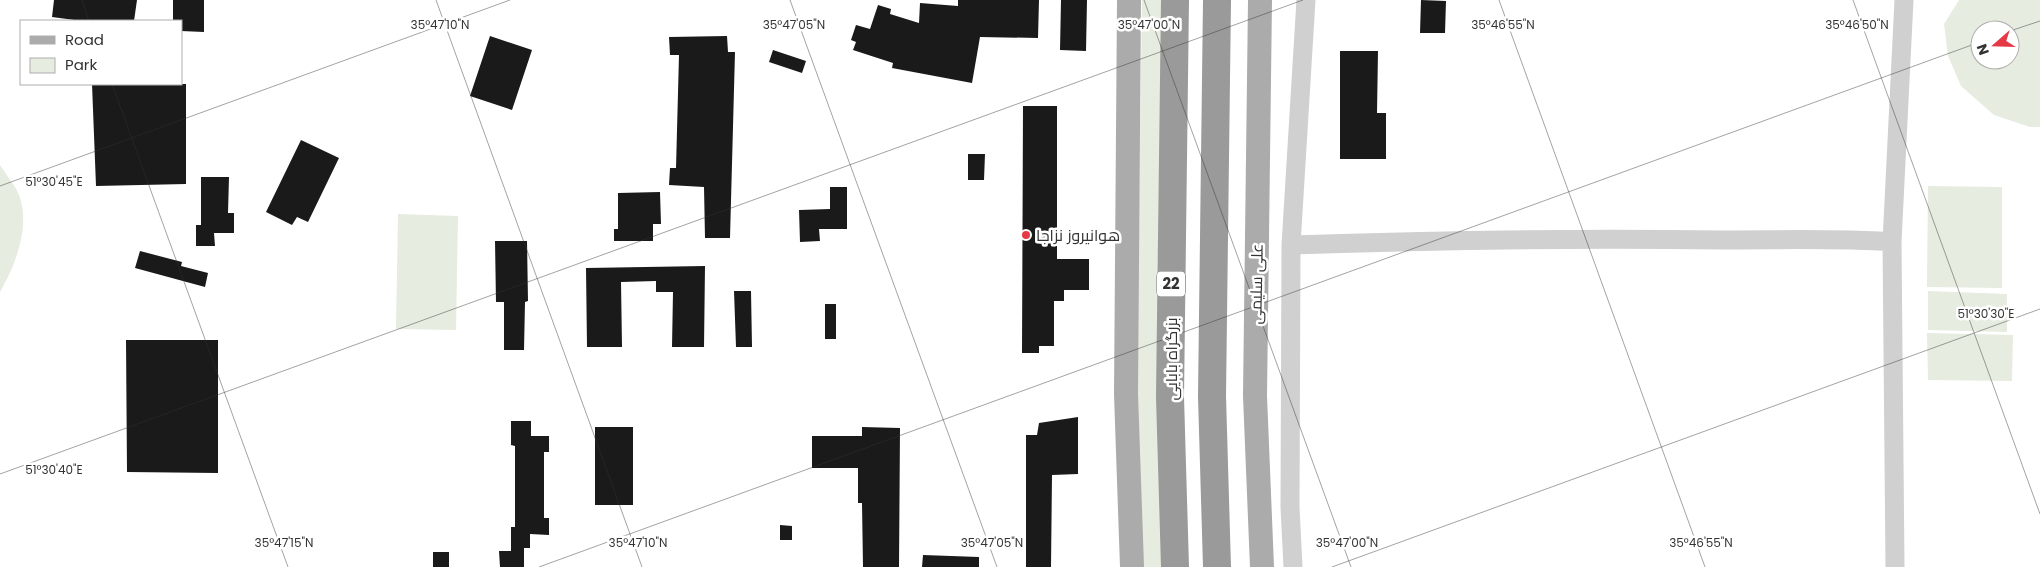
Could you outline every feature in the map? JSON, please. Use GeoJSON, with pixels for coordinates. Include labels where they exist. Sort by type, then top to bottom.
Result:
{"type":"FeatureCollection","features":[{"type":"Feature","properties":{"kind":"highway","name":"بزرگراه بابایی"},"geometry":{"type":"LineString","coordinates":[[1175,0],[1170,397],[1175,567]]}},
{"type":"Feature","properties":{"kind":"highway"},"geometry":{"type":"LineString","coordinates":[[1217,0],[1212,396],[1217,567]]}},
{"type":"Feature","properties":{"kind":"main road"},"geometry":{"type":"LineString","coordinates":[[1129,0],[1126,394],[1132,567]]}},
{"type":"Feature","properties":{"kind":"main road","name":"علی سلیمی"},"geometry":{"type":"LineString","coordinates":[[1260,0],[1255,396],[1262,567]]}},
{"type":"Feature","properties":{"kind":"lane"},"geometry":{"type":"LineString","coordinates":[[1293,567],[1290,507],[1291,245],[1306,0]]}},
{"type":"Feature","properties":{"kind":"lane"},"geometry":{"type":"LineString","coordinates":[[1895,567],[1892,242],[1904,0]]}},
{"type":"Feature","properties":{"kind":"lane"},"geometry":{"type":"LineString","coordinates":[[1291,245],[1443,240],[1601,238],[1822,239],[1892,242]]}},
{"type":"Feature","properties":{"kind":"green space"},"geometry":{"type":"Polygon","coordinates":[[[1142,0],[1164,0],[1162,567],[1139,567],[1137,352],[1142,0]]]}},
{"type":"Feature","properties":{"kind":"green space"},"geometry":{"type":"Polygon","coordinates":[[[1959,0],[2040,0],[2040,127],[2030,127],[1994,115],[1961,86],[1948,56],[1944,24],[1959,0]]]}},
{"type":"Feature","properties":{"kind":"green space"},"geometry":{"type":"Polygon","coordinates":[[[0,165],[19,194],[23,210],[23,222],[16,259],[0,292],[0,165]]]}},
{"type":"Feature","properties":{"kind":"green space"},"geometry":{"type":"Polygon","coordinates":[[[1928,186],[2002,187],[2002,288],[1927,287],[1928,186]]]}},
{"type":"Feature","properties":{"kind":"green space"},"geometry":{"type":"Polygon","coordinates":[[[398,214],[458,216],[456,330],[396,329],[398,214]]]}},
{"type":"Feature","properties":{"kind":"green space"},"geometry":{"type":"Polygon","coordinates":[[[1928,291],[2007,294],[2007,332],[1928,330],[1928,291]]]}},
{"type":"Feature","properties":{"kind":"green space"},"geometry":{"type":"Polygon","coordinates":[[[1927,333],[2013,335],[2012,381],[1928,380],[1927,333]]]}},
{"type":"Feature","properties":{"kind":"building"},"geometry":{"type":"Polygon","coordinates":[[[54,0],[137,0],[134,20],[74,20],[52,17],[54,0]]]}},
{"type":"Feature","properties":{"kind":"building"},"geometry":{"type":"Polygon","coordinates":[[[173,0],[204,0],[204,32],[182,31],[182,20],[173,20],[173,0]]]}},
{"type":"Feature","properties":{"kind":"building"},"geometry":{"type":"Polygon","coordinates":[[[958,0],[1039,0],[1038,38],[980,37],[972,83],[892,68],[893,63],[853,50],[856,42],[851,40],[856,25],[870,29],[878,5],[891,9],[890,14],[919,23],[920,3],[958,6],[958,0]]]}},
{"type":"Feature","properties":{"kind":"building"},"geometry":{"type":"Polygon","coordinates":[[[1061,0],[1087,0],[1086,51],[1060,50],[1061,0]]]}},
{"type":"Feature","properties":{"kind":"building"},"geometry":{"type":"Polygon","coordinates":[[[1421,0],[1446,1],[1445,33],[1420,33],[1421,0]]]}},
{"type":"Feature","properties":{"kind":"building"},"geometry":{"type":"Polygon","coordinates":[[[490,36],[532,50],[512,110],[470,96],[490,36]]]}},
{"type":"Feature","properties":{"kind":"building"},"geometry":{"type":"Polygon","coordinates":[[[727,36],[728,52],[735,52],[730,238],[705,238],[704,187],[669,185],[670,168],[676,168],[679,55],[670,55],[669,37],[727,36]]]}},
{"type":"Feature","properties":{"kind":"building"},"geometry":{"type":"Polygon","coordinates":[[[773,50],[806,61],[802,73],[769,62],[773,50]]]}},
{"type":"Feature","properties":{"kind":"building"},"geometry":{"type":"Polygon","coordinates":[[[1340,51],[1378,51],[1377,113],[1386,113],[1386,159],[1340,159],[1340,51]]]}},
{"type":"Feature","properties":{"kind":"building"},"geometry":{"type":"Polygon","coordinates":[[[186,84],[186,184],[96,186],[92,85],[186,84]]]}},
{"type":"Feature","properties":{"kind":"building"},"geometry":{"type":"Polygon","coordinates":[[[1023,106],[1057,106],[1057,259],[1089,259],[1089,290],[1064,290],[1064,301],[1054,301],[1054,346],[1039,346],[1039,353],[1022,353],[1023,106]]]}},
{"type":"Feature","properties":{"kind":"building"},"geometry":{"type":"Polygon","coordinates":[[[301,140],[339,158],[308,222],[297,217],[292,225],[266,212],[301,140]]]}},
{"type":"Feature","properties":{"kind":"building"},"geometry":{"type":"Polygon","coordinates":[[[968,154],[985,154],[984,180],[968,180],[968,154]]]}},
{"type":"Feature","properties":{"kind":"building"},"geometry":{"type":"Polygon","coordinates":[[[201,177],[229,177],[228,213],[234,213],[234,233],[214,233],[215,246],[196,246],[196,225],[201,225],[201,177]]]}},
{"type":"Feature","properties":{"kind":"building"},"geometry":{"type":"Polygon","coordinates":[[[830,187],[847,187],[847,229],[819,229],[820,241],[800,242],[799,210],[830,209],[830,187]]]}},
{"type":"Feature","properties":{"kind":"building"},"geometry":{"type":"Polygon","coordinates":[[[660,192],[661,224],[653,224],[653,241],[614,241],[614,229],[618,229],[618,193],[660,192]]]}},
{"type":"Feature","properties":{"kind":"building"},"geometry":{"type":"Polygon","coordinates":[[[495,241],[527,241],[528,301],[525,302],[524,350],[504,350],[504,302],[496,302],[495,241]]]}},
{"type":"Feature","properties":{"kind":"building"},"geometry":{"type":"Polygon","coordinates":[[[140,251],[182,262],[181,266],[208,273],[205,287],[135,268],[140,251]]]}},
{"type":"Feature","properties":{"kind":"building"},"geometry":{"type":"Polygon","coordinates":[[[705,266],[704,347],[672,347],[673,292],[656,292],[656,281],[621,282],[622,347],[587,347],[586,268],[705,266]]]}},
{"type":"Feature","properties":{"kind":"building"},"geometry":{"type":"Polygon","coordinates":[[[734,291],[751,291],[752,347],[736,347],[734,291]]]}},
{"type":"Feature","properties":{"kind":"building"},"geometry":{"type":"Polygon","coordinates":[[[825,304],[836,304],[836,339],[825,339],[825,304]]]}},
{"type":"Feature","properties":{"kind":"building"},"geometry":{"type":"Polygon","coordinates":[[[126,340],[218,340],[218,473],[127,472],[126,340]]]}},
{"type":"Feature","properties":{"kind":"building"},"geometry":{"type":"Polygon","coordinates":[[[1078,417],[1078,474],[1052,475],[1051,567],[1026,567],[1026,435],[1037,435],[1039,423],[1078,417]]]}},
{"type":"Feature","properties":{"kind":"building"},"geometry":{"type":"Polygon","coordinates":[[[511,421],[531,421],[531,436],[549,436],[549,452],[544,452],[544,518],[549,518],[549,535],[530,534],[530,548],[524,548],[524,567],[500,567],[499,551],[511,551],[511,527],[515,527],[515,446],[511,445],[511,421]]]}},
{"type":"Feature","properties":{"kind":"building"},"geometry":{"type":"Polygon","coordinates":[[[595,427],[633,427],[633,505],[595,505],[595,427]]]}},
{"type":"Feature","properties":{"kind":"building"},"geometry":{"type":"Polygon","coordinates":[[[862,427],[900,428],[899,567],[863,567],[862,503],[858,503],[858,468],[812,468],[812,436],[862,436],[862,427]]]}},
{"type":"Feature","properties":{"kind":"building"},"geometry":{"type":"Polygon","coordinates":[[[780,525],[792,526],[792,540],[780,540],[780,525]]]}},
{"type":"Feature","properties":{"kind":"building"},"geometry":{"type":"Polygon","coordinates":[[[433,552],[449,552],[449,567],[433,567],[433,552]]]}},
{"type":"Feature","properties":{"kind":"building"},"geometry":{"type":"Polygon","coordinates":[[[923,555],[979,557],[979,567],[922,567],[923,555]]]}},
{"type":"Feature","properties":{"kind":"place","name":"هوانیروز نزاجا"},"geometry":{"type":"Point","coordinates":[1026,235]}}]}
